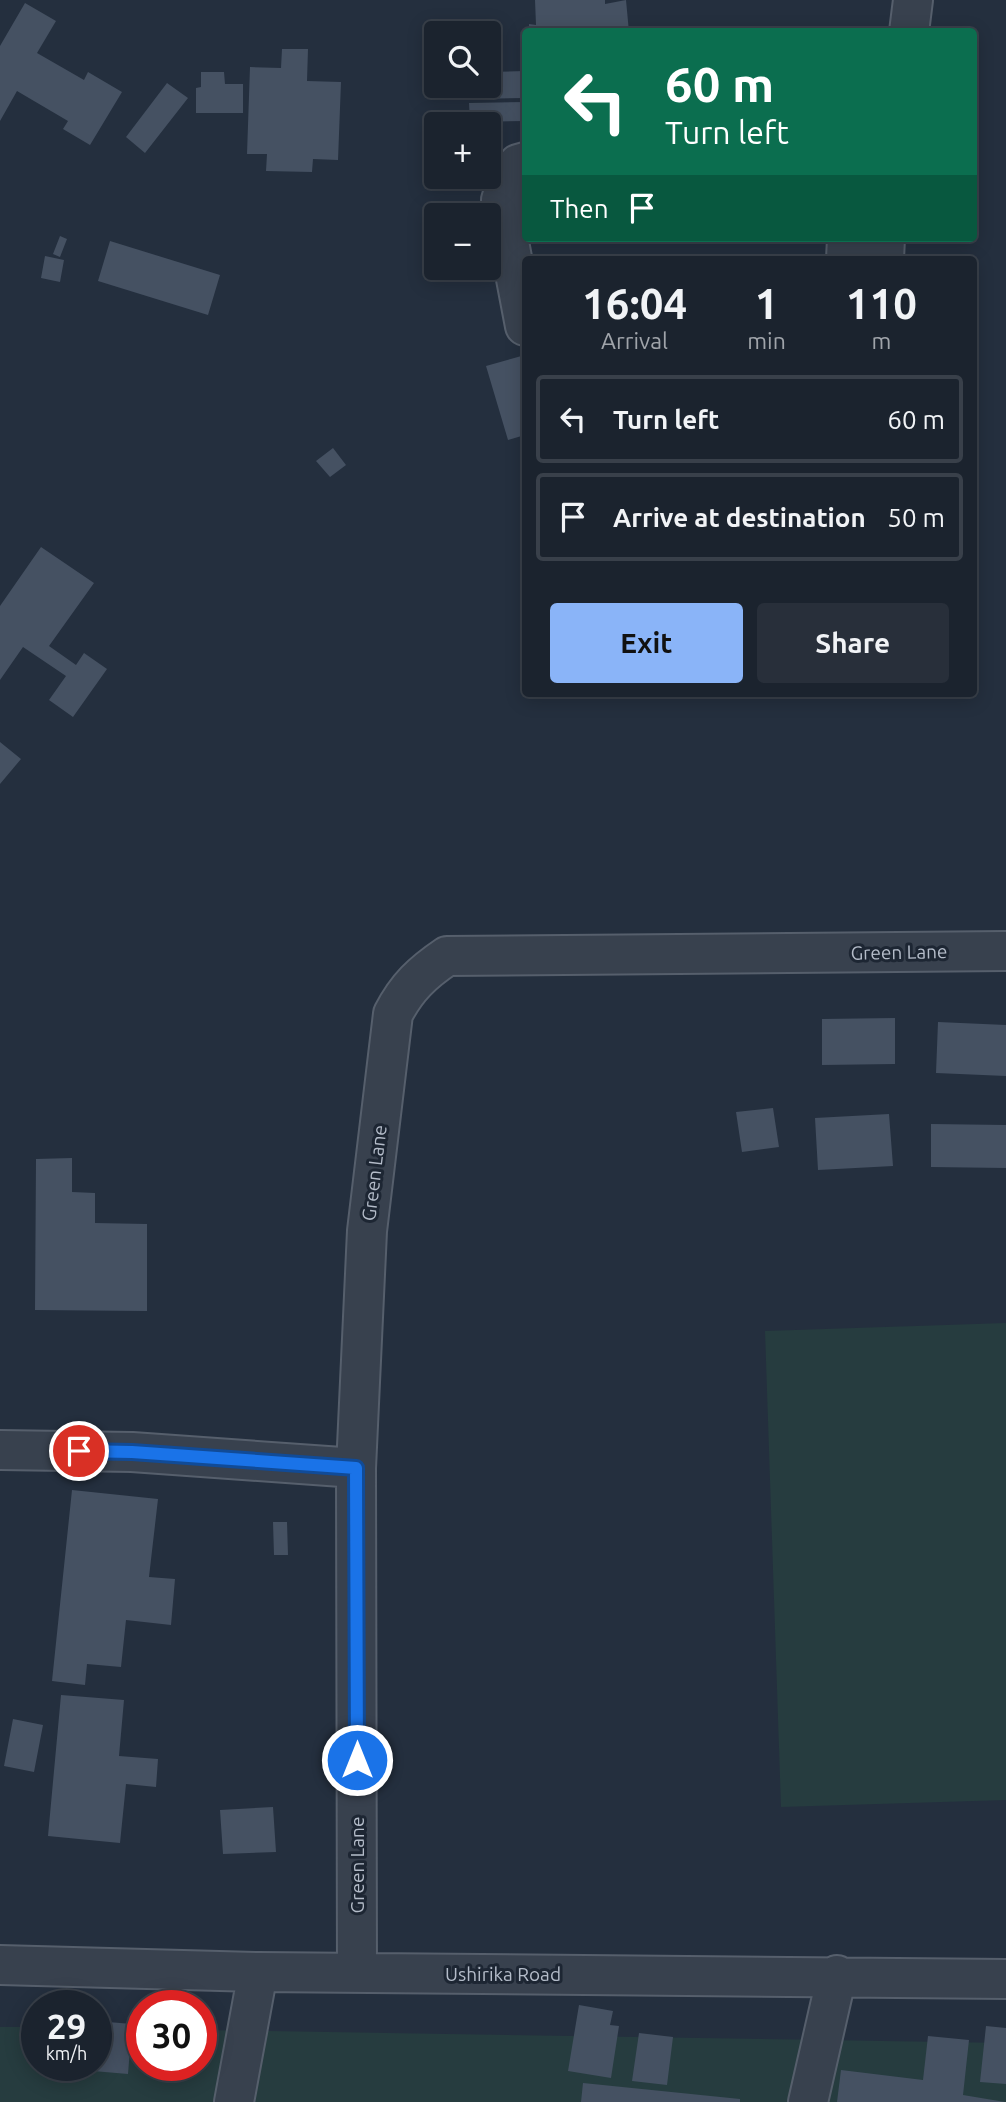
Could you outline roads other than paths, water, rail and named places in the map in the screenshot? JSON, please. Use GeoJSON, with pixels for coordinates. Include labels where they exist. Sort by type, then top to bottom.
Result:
{"type":"FeatureCollection","features":[{"type":"Feature","properties":{"kind":"street"},"geometry":{"type":"LineString","coordinates":[[910,28],[913,0]]}},
{"type":"Feature","properties":{"kind":"street"},"geometry":{"type":"LineString","coordinates":[[522,162],[518,163],[501,200],[522,310]]}},
{"type":"Feature","properties":{"kind":"street","name":"Green Lane"},"geometry":{"type":"LineString","coordinates":[[357,1973],[356,1468],[367,1231],[393,1014],[405,990],[422,973],[447,956],[1006,951]]}},
{"type":"Feature","properties":{"kind":"street"},"geometry":{"type":"LineString","coordinates":[[0,1450],[132,1452],[356,1468]]}},
{"type":"Feature","properties":{"kind":"street","name":"Ushirika Road"},"geometry":{"type":"LineString","coordinates":[[0,1965],[258,1972],[837,1975],[1006,1979]]}},
{"type":"Feature","properties":{"kind":"street"},"geometry":{"type":"LineString","coordinates":[[234,2102],[258,1972]]}},
{"type":"Feature","properties":{"kind":"street"},"geometry":{"type":"LineString","coordinates":[[808,2102],[837,1975]]}}]}
